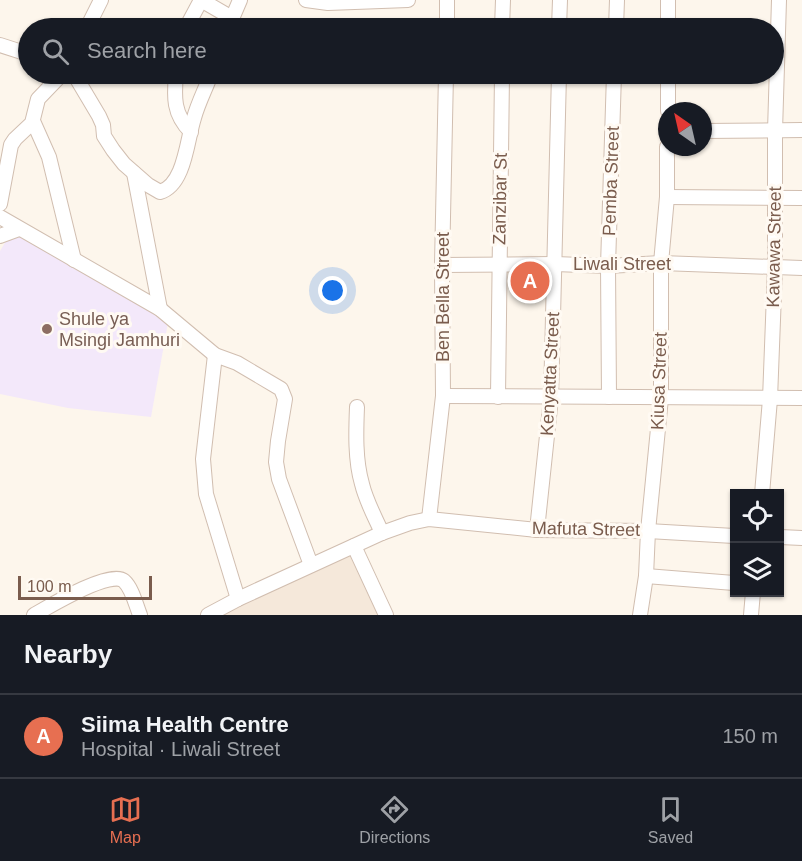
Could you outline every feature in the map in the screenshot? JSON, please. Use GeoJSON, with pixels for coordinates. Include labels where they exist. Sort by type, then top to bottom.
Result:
{"type":"FeatureCollection","features":[{"type":"Feature","properties":{"kind":"street"},"geometry":{"type":"LineString","coordinates":[[92,18],[101,0]]}},
{"type":"Feature","properties":{"kind":"street"},"geometry":{"type":"LineString","coordinates":[[185,0],[200,2],[223,18]]}},
{"type":"Feature","properties":{"kind":"street"},"geometry":{"type":"LineString","coordinates":[[232,18],[240,0]]}},
{"type":"Feature","properties":{"kind":"street"},"geometry":{"type":"LineString","coordinates":[[306,0],[328,3],[408,0]]}},
{"type":"Feature","properties":{"kind":"street"},"geometry":{"type":"LineString","coordinates":[[447,0],[447,18]]}},
{"type":"Feature","properties":{"kind":"street"},"geometry":{"type":"LineString","coordinates":[[502,18],[503,0]]}},
{"type":"Feature","properties":{"kind":"street"},"geometry":{"type":"LineString","coordinates":[[559,18],[560,0]]}},
{"type":"Feature","properties":{"kind":"street"},"geometry":{"type":"LineString","coordinates":[[616,0],[616,18]]}},
{"type":"Feature","properties":{"kind":"street"},"geometry":{"type":"LineString","coordinates":[[668,0],[668,18]]}},
{"type":"Feature","properties":{"kind":"street","name":"Kawawa Street"},"geometry":{"type":"LineString","coordinates":[[778,18],[779,0]]}},
{"type":"Feature","properties":{"kind":"street"},"geometry":{"type":"LineString","coordinates":[[191,18],[200,2]]}},
{"type":"Feature","properties":{"kind":"street"},"geometry":{"type":"LineString","coordinates":[[0,45],[18,51]]}},
{"type":"Feature","properties":{"kind":"street"},"geometry":{"type":"LineString","coordinates":[[0,204],[11,145],[33,121],[38,99],[52,84]]}},
{"type":"Feature","properties":{"kind":"street"},"geometry":{"type":"LineString","coordinates":[[80,84],[101,121],[107,142],[117,157],[157,192],[168,188],[172,183],[186,155],[194,115],[204,84]]}},
{"type":"Feature","properties":{"kind":"street"},"geometry":{"type":"LineString","coordinates":[[175,84],[176,113],[191,132]]}},
{"type":"Feature","properties":{"kind":"street","name":"Ben Bella Street"},"geometry":{"type":"LineString","coordinates":[[434,519],[443,396],[442,265],[446,84]]}},
{"type":"Feature","properties":{"kind":"street","name":"Zanzibar St"},"geometry":{"type":"LineString","coordinates":[[498,397],[502,84]]}},
{"type":"Feature","properties":{"kind":"street","name":"Kenyatta Street"},"geometry":{"type":"LineString","coordinates":[[537,530],[551,398],[558,84]]}},
{"type":"Feature","properties":{"kind":"street","name":"Pemba Street"},"geometry":{"type":"LineString","coordinates":[[609,397],[608,266],[614,84]]}},
{"type":"Feature","properties":{"kind":"street"},"geometry":{"type":"LineString","coordinates":[[668,84],[668,102]]}},
{"type":"Feature","properties":{"kind":"street","name":"Kawawa Street"},"geometry":{"type":"LineString","coordinates":[[762,489],[770,399],[775,267],[776,84]]}},
{"type":"Feature","properties":{"kind":"street"},"geometry":{"type":"LineString","coordinates":[[33,121],[49,157],[74,260]]}},
{"type":"Feature","properties":{"kind":"street"},"geometry":{"type":"LineString","coordinates":[[712,131],[802,130]]}},
{"type":"Feature","properties":{"kind":"street","name":"Kiusa Street"},"geometry":{"type":"LineString","coordinates":[[640,615],[646,576],[661,398],[662,263],[668,156]]}},
{"type":"Feature","properties":{"kind":"street"},"geometry":{"type":"LineString","coordinates":[[134,173],[160,309]]}},
{"type":"Feature","properties":{"kind":"street"},"geometry":{"type":"LineString","coordinates":[[667,197],[802,198]]}},
{"type":"Feature","properties":{"kind":"street"},"geometry":{"type":"LineString","coordinates":[[0,217],[160,309],[215,355],[237,363],[273,383],[283,393],[285,406],[277,451],[279,479],[311,565]]}},
{"type":"Feature","properties":{"kind":"street"},"geometry":{"type":"LineString","coordinates":[[0,236],[19,229]]}},
{"type":"Feature","properties":{"kind":"street","name":"Liwali Street"},"geometry":{"type":"LineString","coordinates":[[442,265],[608,266],[662,263],[802,268]]}},
{"type":"Feature","properties":{"kind":"street"},"geometry":{"type":"LineString","coordinates":[[215,355],[203,459],[206,494],[238,599]]}},
{"type":"Feature","properties":{"kind":"street"},"geometry":{"type":"LineString","coordinates":[[443,396],[802,398]]}},
{"type":"Feature","properties":{"kind":"street"},"geometry":{"type":"LineString","coordinates":[[357,407],[359,474],[369,505],[382,533]]}},
{"type":"Feature","properties":{"kind":"street"},"geometry":{"type":"LineString","coordinates":[[208,615],[382,533],[410,523],[434,519]]}},
{"type":"Feature","properties":{"kind":"street","name":"Mafuta Street"},"geometry":{"type":"LineString","coordinates":[[434,519],[537,530],[648,531],[730,536]]}},
{"type":"Feature","properties":{"kind":"street"},"geometry":{"type":"LineString","coordinates":[[784,537],[802,538]]}},
{"type":"Feature","properties":{"kind":"street"},"geometry":{"type":"LineString","coordinates":[[354,546],[386,615]]}},
{"type":"Feature","properties":{"kind":"street"},"geometry":{"type":"LineString","coordinates":[[646,576],[730,583]]}},
{"type":"Feature","properties":{"kind":"street"},"geometry":{"type":"LineString","coordinates":[[34,615],[71,594],[111,578],[125,581],[140,615]]}},
{"type":"Feature","properties":{"kind":"street"},"geometry":{"type":"LineString","coordinates":[[750,615],[752,597]]}},
{"type":"Feature","properties":{"kind":"shaded area"},"geometry":{"type":"Polygon","coordinates":[[[31,229],[169,317],[151,417],[68,408],[0,394],[0,251],[9,236],[31,229]]]}},
{"type":"Feature","properties":{"kind":"shaded area"},"geometry":{"type":"Polygon","coordinates":[[[351,552],[381,615],[212,615],[351,552]]]}},
{"type":"Feature","properties":{"kind":"place","name":"Siima Health Centre"},"geometry":{"type":"Point","coordinates":[530,281]}},
{"type":"Feature","properties":{"kind":"place","name":"Shule ya Msingi Jamhuri"},"geometry":{"type":"Point","coordinates":[47,329]}}]}
